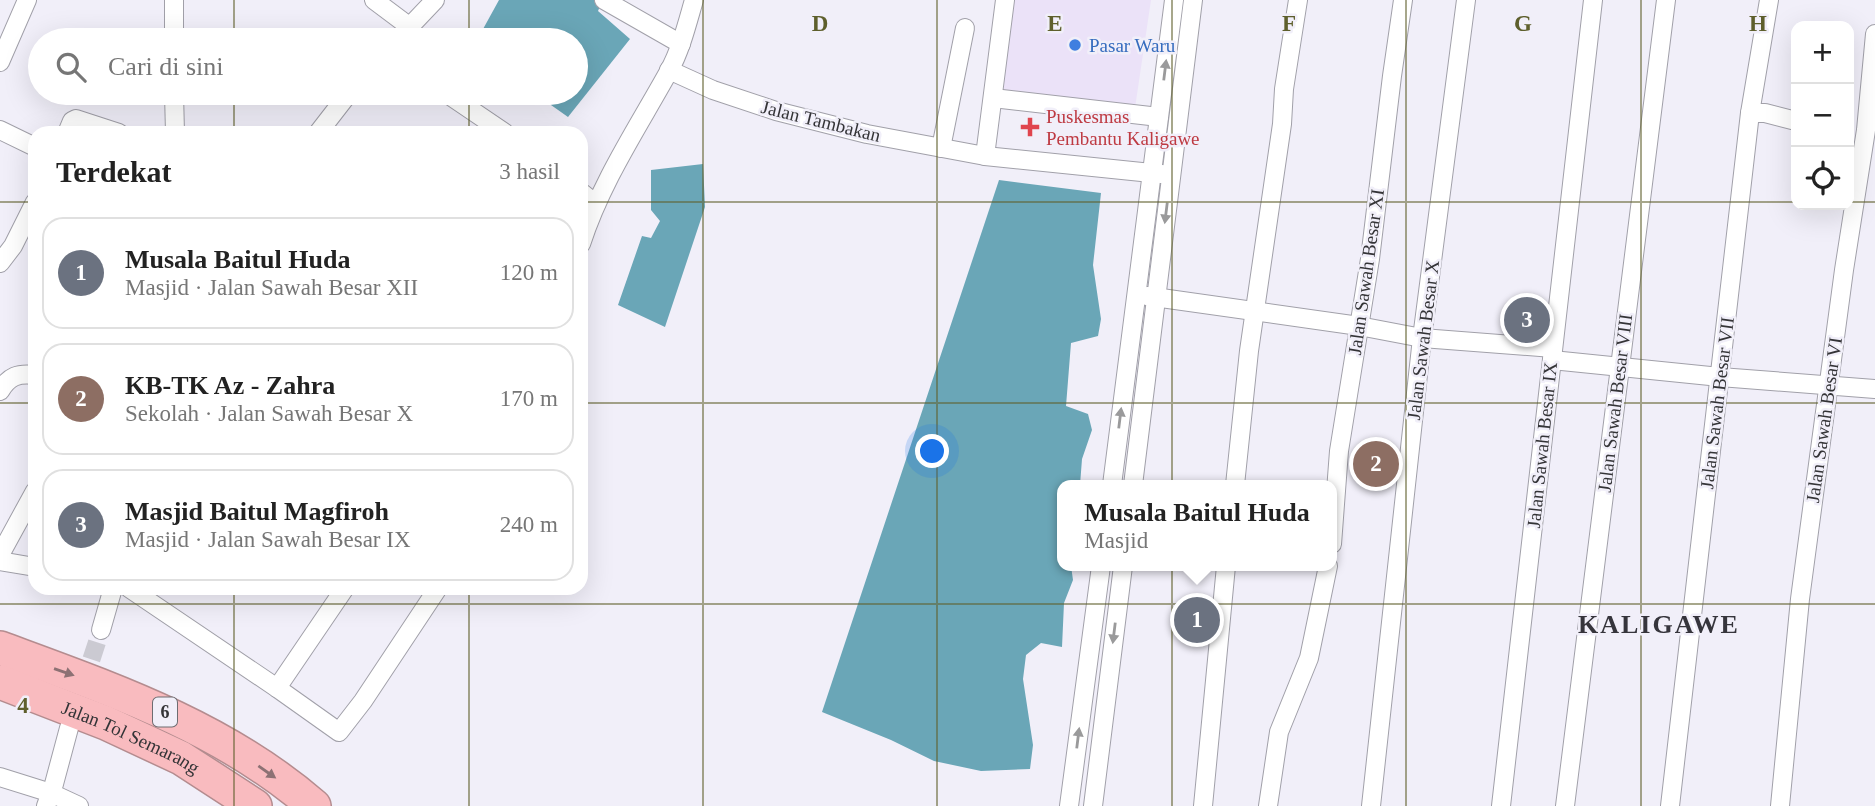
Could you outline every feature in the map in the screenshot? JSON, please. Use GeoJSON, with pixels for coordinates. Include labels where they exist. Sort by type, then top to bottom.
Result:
{"type":"FeatureCollection","features":[{"type":"Feature","properties":{"kind":"highway","name":"Jalan Tol Semarang"},"geometry":{"type":"LineString","coordinates":[[0,648],[150,705],[239,752],[314,806]]}},
{"type":"Feature","properties":{"kind":"highway","name":"Jalan Tol Semarang"},"geometry":{"type":"LineString","coordinates":[[0,682],[106,723],[181,758],[255,806]]}},
{"type":"Feature","properties":{"kind":"street"},"geometry":{"type":"LineString","coordinates":[[0,62],[27,0]]}},
{"type":"Feature","properties":{"kind":"street"},"geometry":{"type":"LineString","coordinates":[[174,0],[174,28]]}},
{"type":"Feature","properties":{"kind":"street"},"geometry":{"type":"LineString","coordinates":[[374,0],[399,28]]}},
{"type":"Feature","properties":{"kind":"street"},"geometry":{"type":"LineString","coordinates":[[409,28],[435,0]]}},
{"type":"Feature","properties":{"kind":"street"},"geometry":{"type":"LineString","coordinates":[[604,0],[681,44]]}},
{"type":"Feature","properties":{"kind":"street"},"geometry":{"type":"LineString","coordinates":[[588,225],[596,204],[669,70],[681,44],[694,0]]}},
{"type":"Feature","properties":{"kind":"street"},"geometry":{"type":"LineString","coordinates":[[985,156],[1005,0]]}},
{"type":"Feature","properties":{"kind":"street"},"geometry":{"type":"LineString","coordinates":[[1113,480],[1174,0]]}},
{"type":"Feature","properties":{"kind":"street"},"geometry":{"type":"LineString","coordinates":[[1134,480],[1194,0]]}},
{"type":"Feature","properties":{"kind":"street"},"geometry":{"type":"LineString","coordinates":[[1236,480],[1255,310],[1298,0]]}},
{"type":"Feature","properties":{"kind":"street","name":"Jalan Sawah Besar XI"},"geometry":{"type":"LineString","coordinates":[[1337,480],[1370,259],[1403,0]]}},
{"type":"Feature","properties":{"kind":"street","name":"Jalan Sawah Besar X"},"geometry":{"type":"LineString","coordinates":[[1371,806],[1422,338],[1465,0]]}},
{"type":"Feature","properties":{"kind":"street","name":"Jalan Sawah Besar IX"},"geometry":{"type":"LineString","coordinates":[[1501,806],[1593,0]]}},
{"type":"Feature","properties":{"kind":"street","name":"Jalan Sawah Besar VIII"},"geometry":{"type":"LineString","coordinates":[[1564,806],[1666,0]]}},
{"type":"Feature","properties":{"kind":"street","name":"Jalan Sawah Besar VII"},"geometry":{"type":"LineString","coordinates":[[1670,806],[1750,113],[1769,0]]}},
{"type":"Feature","properties":{"kind":"street"},"geometry":{"type":"LineString","coordinates":[[941,148],[965,28]]}},
{"type":"Feature","properties":{"kind":"street","name":"Jalan Sawah Besar VI"},"geometry":{"type":"LineString","coordinates":[[1780,806],[1800,599],[1875,34]]}},
{"type":"Feature","properties":{"kind":"street","name":"Jalan Tambakan"},"geometry":{"type":"LineString","coordinates":[[669,70],[713,90],[776,111],[867,134],[985,156],[1171,175]]}},
{"type":"Feature","properties":{"kind":"street"},"geometry":{"type":"LineString","coordinates":[[993,98],[1159,117]]}},
{"type":"Feature","properties":{"kind":"street"},"geometry":{"type":"LineString","coordinates":[[174,105],[175,126]]}},
{"type":"Feature","properties":{"kind":"street"},"geometry":{"type":"LineString","coordinates":[[323,126],[340,105]]}},
{"type":"Feature","properties":{"kind":"street"},"geometry":{"type":"LineString","coordinates":[[464,105],[495,126]]}},
{"type":"Feature","properties":{"kind":"street"},"geometry":{"type":"LineString","coordinates":[[1750,113],[1766,113],[1791,120]]}},
{"type":"Feature","properties":{"kind":"street"},"geometry":{"type":"LineString","coordinates":[[70,126],[76,119],[98,126]]}},
{"type":"Feature","properties":{"kind":"street"},"geometry":{"type":"LineString","coordinates":[[0,130],[28,143]]}},
{"type":"Feature","properties":{"kind":"street"},"geometry":{"type":"LineString","coordinates":[[588,198],[596,204]]}},
{"type":"Feature","properties":{"kind":"street"},"geometry":{"type":"LineString","coordinates":[[0,263],[13,246],[28,216]]}},
{"type":"Feature","properties":{"kind":"street"},"geometry":{"type":"LineString","coordinates":[[1137,294],[1620,366],[1875,389]]}},
{"type":"Feature","properties":{"kind":"street"},"geometry":{"type":"LineString","coordinates":[[0,391],[7,379],[18,374],[28,375]]}},
{"type":"Feature","properties":{"kind":"street"},"geometry":{"type":"LineString","coordinates":[[0,555],[28,504]]}},
{"type":"Feature","properties":{"kind":"street"},"geometry":{"type":"LineString","coordinates":[[0,561],[28,566]]}},
{"type":"Feature","properties":{"kind":"street"},"geometry":{"type":"LineString","coordinates":[[1069,806],[1100,571]]}},
{"type":"Feature","properties":{"kind":"street"},"geometry":{"type":"LineString","coordinates":[[1093,806],[1121,571]]}},
{"type":"Feature","properties":{"kind":"street"},"geometry":{"type":"LineString","coordinates":[[1203,806],[1226,571]]}},
{"type":"Feature","properties":{"kind":"street"},"geometry":{"type":"LineString","coordinates":[[1268,806],[1279,732],[1309,658],[1327,571]]}},
{"type":"Feature","properties":{"kind":"street"},"geometry":{"type":"LineString","coordinates":[[101,630],[111,595]]}},
{"type":"Feature","properties":{"kind":"street"},"geometry":{"type":"LineString","coordinates":[[139,595],[339,732],[363,701],[433,595]]}},
{"type":"Feature","properties":{"kind":"street"},"geometry":{"type":"LineString","coordinates":[[277,688],[340,595]]}},
{"type":"Feature","properties":{"kind":"street"},"geometry":{"type":"LineString","coordinates":[[51,794],[69,729]]}},
{"type":"Feature","properties":{"kind":"street"},"geometry":{"type":"LineString","coordinates":[[0,777],[79,806]]}},
{"type":"Feature","properties":{"kind":"shaded area","name":"Pasar Waru"},"geometry":{"type":"Polygon","coordinates":[[[1011,0],[1151,0],[1135,108],[1000,90],[1011,0]]]}},
{"type":"Feature","properties":{"kind":"water"},"geometry":{"type":"Polygon","coordinates":[[[499,0],[595,0],[601,4],[598,11],[630,39],[588,92],[588,28],[484,28],[499,0]]]}},
{"type":"Feature","properties":{"kind":"water"},"geometry":{"type":"Polygon","coordinates":[[[551,105],[578,105],[568,117],[551,105]]]}},
{"type":"Feature","properties":{"kind":"water"},"geometry":{"type":"Polygon","coordinates":[[[703,164],[705,207],[665,327],[618,305],[642,236],[651,238],[660,221],[651,210],[651,170],[703,164]]]}},
{"type":"Feature","properties":{"kind":"water"},"geometry":{"type":"Polygon","coordinates":[[[999,180],[1101,193],[1093,265],[1101,319],[1098,336],[1071,343],[1066,406],[1088,414],[1092,430],[1082,459],[1080,480],[1057,480],[1057,571],[1072,571],[1073,580],[1064,603],[1062,647],[1041,643],[1026,655],[1023,679],[1033,745],[1030,769],[981,771],[934,761],[822,712],[999,180]]]}},
{"type":"Feature","properties":{"kind":"tunnel"},"geometry":{"type":"LineString","coordinates":[[83,685],[101,630]]}},
{"type":"Feature","properties":{"kind":"place","name":"Pasar Waru"},"geometry":{"type":"Point","coordinates":[1075,45]}},
{"type":"Feature","properties":{"kind":"place","name":"Puskesmas Pembantu Kaligawe"},"geometry":{"type":"Point","coordinates":[1030,127]}},
{"type":"Feature","properties":{"kind":"place","name":"Masjid Baitul Magfiroh"},"geometry":{"type":"Point","coordinates":[1527,320]}},
{"type":"Feature","properties":{"kind":"place","name":"KB-TK Az - Zahra"},"geometry":{"type":"Point","coordinates":[1376,464]}},
{"type":"Feature","properties":{"kind":"place","name":"Musala Baitul Huda"},"geometry":{"type":"Point","coordinates":[1197,620]}},
{"type":"Feature","properties":{"kind":"district","name":"KALIGAWE"},"geometry":{"type":"Point","coordinates":[1659,624]}}]}
